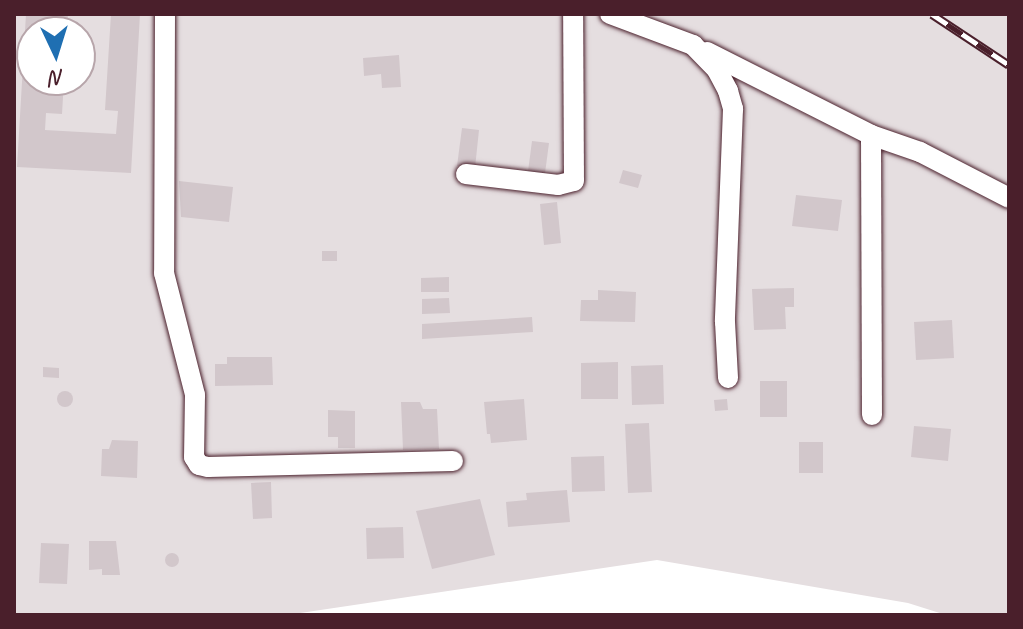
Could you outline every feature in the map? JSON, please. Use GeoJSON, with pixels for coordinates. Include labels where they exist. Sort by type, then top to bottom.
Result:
{"type":"FeatureCollection","features":[{"type":"Feature","properties":{"kind":"street"},"geometry":{"type":"LineString","coordinates":[[165,14],[164,273],[195,395],[194,457],[199,465],[453,461]]}},
{"type":"Feature","properties":{"kind":"street"},"geometry":{"type":"LineString","coordinates":[[466,174],[558,185],[574,181],[573,14]]}},
{"type":"Feature","properties":{"kind":"street"},"geometry":{"type":"LineString","coordinates":[[610,14],[693,45],[871,135],[920,152],[1009,198]]}},
{"type":"Feature","properties":{"kind":"street"},"geometry":{"type":"LineString","coordinates":[[693,45],[724,81],[733,109],[725,322],[728,378]]}},
{"type":"Feature","properties":{"kind":"street"},"geometry":{"type":"LineString","coordinates":[[871,135],[872,415]]}},
{"type":"Feature","properties":{"kind":"shaded area"},"geometry":{"type":"Polygon","coordinates":[[[14,14],[1009,14],[1009,615],[946,615],[908,603],[657,560],[287,615],[14,615],[14,14]]]}},
{"type":"Feature","properties":{"kind":"building"},"geometry":{"type":"Polygon","coordinates":[[[26,14],[68,14],[68,16],[26,14]]]}},
{"type":"Feature","properties":{"kind":"building"},"geometry":{"type":"Polygon","coordinates":[[[111,14],[140,14],[131,173],[17,167],[21,96],[63,96],[62,114],[46,113],[45,130],[116,134],[118,111],[105,110],[111,14]]]}},
{"type":"Feature","properties":{"kind":"building"},"geometry":{"type":"Polygon","coordinates":[[[399,55],[401,87],[382,88],[381,74],[364,76],[363,58],[399,55]]]}},
{"type":"Feature","properties":{"kind":"building"},"geometry":{"type":"Polygon","coordinates":[[[462,128],[479,130],[475,168],[457,166],[462,128]]]}},
{"type":"Feature","properties":{"kind":"building"},"geometry":{"type":"Polygon","coordinates":[[[532,141],[549,143],[544,181],[527,179],[532,141]]]}},
{"type":"Feature","properties":{"kind":"building"},"geometry":{"type":"Polygon","coordinates":[[[623,170],[642,175],[638,188],[619,183],[623,170]]]}},
{"type":"Feature","properties":{"kind":"building"},"geometry":{"type":"Polygon","coordinates":[[[179,181],[233,187],[229,222],[181,217],[179,181]]]}},
{"type":"Feature","properties":{"kind":"building"},"geometry":{"type":"Polygon","coordinates":[[[796,195],[842,200],[838,231],[792,226],[796,195]]]}},
{"type":"Feature","properties":{"kind":"building"},"geometry":{"type":"Polygon","coordinates":[[[557,202],[561,243],[544,245],[540,204],[557,202]]]}},
{"type":"Feature","properties":{"kind":"building"},"geometry":{"type":"Polygon","coordinates":[[[322,251],[337,251],[337,261],[322,261],[322,251]]]}},
{"type":"Feature","properties":{"kind":"building"},"geometry":{"type":"Polygon","coordinates":[[[449,277],[449,292],[421,292],[421,278],[449,277]]]}},
{"type":"Feature","properties":{"kind":"building"},"geometry":{"type":"Polygon","coordinates":[[[794,288],[794,307],[785,307],[786,329],[754,330],[752,289],[794,288]]]}},
{"type":"Feature","properties":{"kind":"building"},"geometry":{"type":"Polygon","coordinates":[[[598,290],[636,292],[635,322],[580,321],[581,300],[598,300],[598,290]]]}},
{"type":"Feature","properties":{"kind":"building"},"geometry":{"type":"Polygon","coordinates":[[[449,298],[450,313],[422,314],[422,299],[449,298]]]}},
{"type":"Feature","properties":{"kind":"building"},"geometry":{"type":"Polygon","coordinates":[[[532,317],[533,332],[422,339],[422,324],[532,317]]]}},
{"type":"Feature","properties":{"kind":"building"},"geometry":{"type":"Polygon","coordinates":[[[952,320],[954,358],[916,360],[914,322],[952,320]]]}},
{"type":"Feature","properties":{"kind":"building"},"geometry":{"type":"Polygon","coordinates":[[[227,357],[272,357],[273,385],[215,386],[215,364],[227,364],[227,357]]]}},
{"type":"Feature","properties":{"kind":"building"},"geometry":{"type":"Polygon","coordinates":[[[618,362],[618,399],[581,399],[581,363],[618,362]]]}},
{"type":"Feature","properties":{"kind":"building"},"geometry":{"type":"Polygon","coordinates":[[[663,365],[664,404],[632,405],[631,366],[663,365]]]}},
{"type":"Feature","properties":{"kind":"building"},"geometry":{"type":"Polygon","coordinates":[[[43,367],[59,368],[59,378],[43,377],[43,367]]]}},
{"type":"Feature","properties":{"kind":"building"},"geometry":{"type":"Polygon","coordinates":[[[760,381],[787,381],[787,417],[760,417],[760,381]]]}},
{"type":"Feature","properties":{"kind":"building"},"geometry":{"type":"Polygon","coordinates":[[[65,391],[73,399],[65,407],[57,399],[65,391]]]}},
{"type":"Feature","properties":{"kind":"building"},"geometry":{"type":"Polygon","coordinates":[[[524,399],[527,440],[491,443],[490,434],[487,434],[484,402],[524,399]]]}},
{"type":"Feature","properties":{"kind":"building"},"geometry":{"type":"Polygon","coordinates":[[[727,399],[728,410],[715,411],[714,400],[727,399]]]}},
{"type":"Feature","properties":{"kind":"building"},"geometry":{"type":"Polygon","coordinates":[[[401,402],[420,402],[423,409],[437,409],[439,449],[403,450],[401,402]]]}},
{"type":"Feature","properties":{"kind":"building"},"geometry":{"type":"Polygon","coordinates":[[[328,410],[355,411],[355,448],[338,448],[338,437],[328,437],[328,410]]]}},
{"type":"Feature","properties":{"kind":"building"},"geometry":{"type":"Polygon","coordinates":[[[649,423],[652,492],[628,493],[625,424],[649,423]]]}},
{"type":"Feature","properties":{"kind":"building"},"geometry":{"type":"Polygon","coordinates":[[[914,426],[951,429],[948,461],[911,457],[914,426]]]}},
{"type":"Feature","properties":{"kind":"building"},"geometry":{"type":"Polygon","coordinates":[[[112,440],[138,441],[137,478],[101,476],[102,449],[109,449],[112,440]]]}},
{"type":"Feature","properties":{"kind":"building"},"geometry":{"type":"Polygon","coordinates":[[[799,442],[823,442],[823,473],[799,473],[799,442]]]}},
{"type":"Feature","properties":{"kind":"building"},"geometry":{"type":"Polygon","coordinates":[[[604,456],[605,491],[572,492],[571,457],[604,456]]]}},
{"type":"Feature","properties":{"kind":"building"},"geometry":{"type":"Polygon","coordinates":[[[271,482],[272,518],[253,519],[251,483],[271,482]]]}},
{"type":"Feature","properties":{"kind":"building"},"geometry":{"type":"Polygon","coordinates":[[[567,490],[570,522],[508,527],[506,502],[527,500],[526,493],[567,490]]]}},
{"type":"Feature","properties":{"kind":"building"},"geometry":{"type":"Polygon","coordinates":[[[480,499],[495,555],[432,569],[416,511],[480,499]]]}},
{"type":"Feature","properties":{"kind":"building"},"geometry":{"type":"Polygon","coordinates":[[[403,527],[404,558],[367,559],[366,528],[403,527]]]}},
{"type":"Feature","properties":{"kind":"building"},"geometry":{"type":"Polygon","coordinates":[[[89,541],[116,541],[120,575],[102,575],[102,569],[89,570],[89,541]]]}},
{"type":"Feature","properties":{"kind":"building"},"geometry":{"type":"Polygon","coordinates":[[[41,543],[69,544],[67,584],[39,583],[41,543]]]}},
{"type":"Feature","properties":{"kind":"building"},"geometry":{"type":"Polygon","coordinates":[[[172,553],[179,560],[172,567],[165,560],[172,553]]]}},
{"type":"Feature","properties":{"kind":"railway"},"geometry":{"type":"LineString","coordinates":[[932,14],[1009,65]]}}]}
